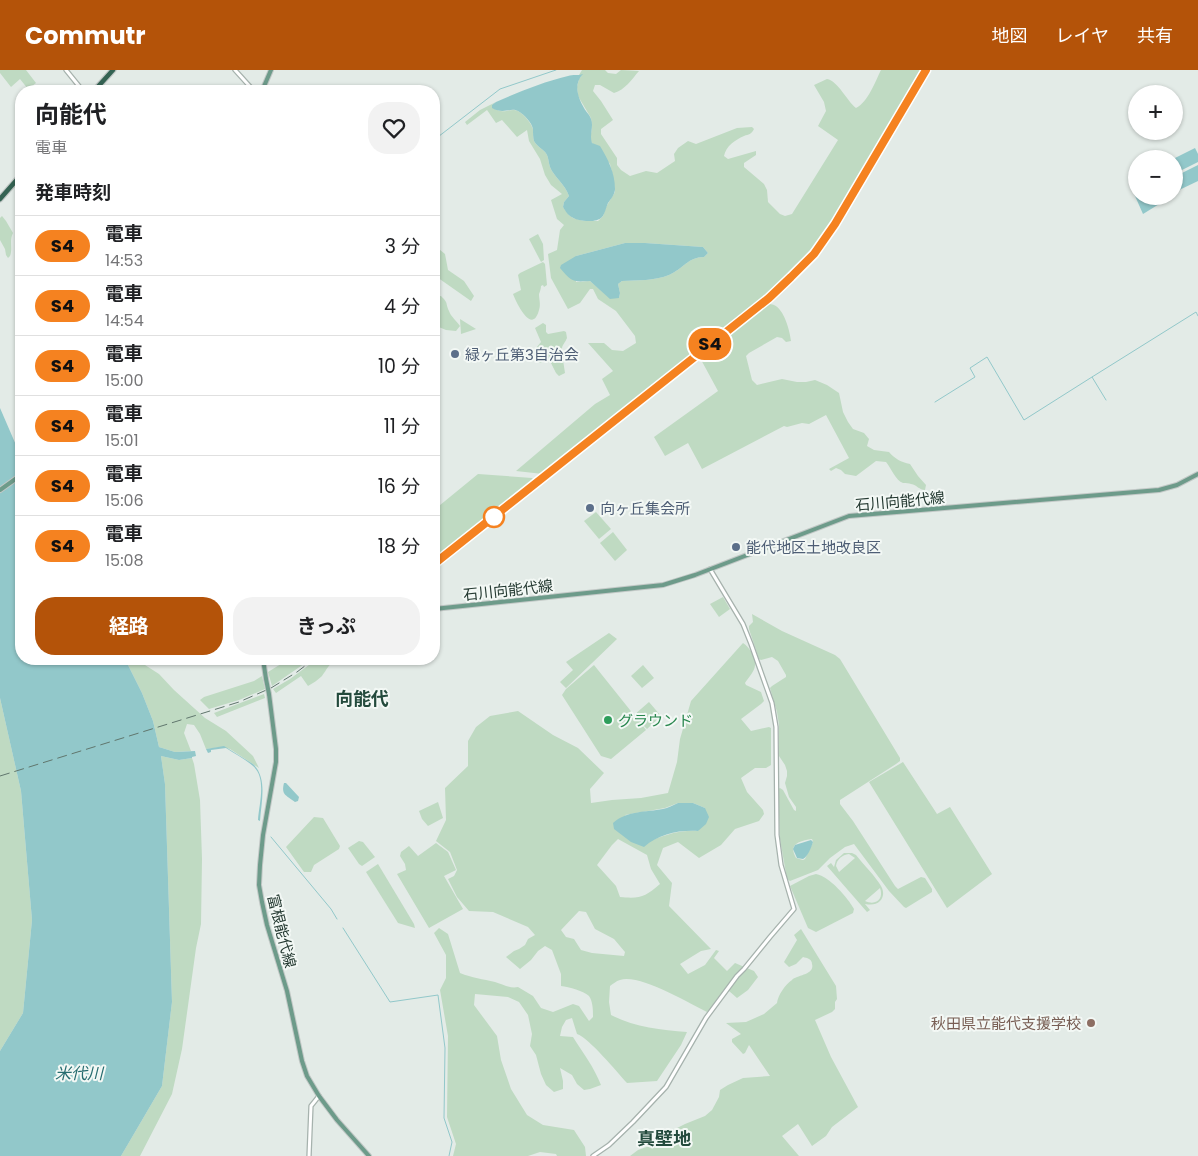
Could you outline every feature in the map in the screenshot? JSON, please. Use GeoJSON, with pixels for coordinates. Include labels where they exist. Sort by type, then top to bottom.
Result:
{"type":"FeatureCollection","features":[{"type":"Feature","properties":{"kind":"highway"},"geometry":{"type":"LineString","coordinates":[[99,85],[113,70]]}},
{"type":"Feature","properties":{"kind":"highway"},"geometry":{"type":"LineString","coordinates":[[0,199],[15,182]]}},
{"type":"Feature","properties":{"kind":"main road"},"geometry":{"type":"LineString","coordinates":[[265,85],[271,70]]}},
{"type":"Feature","properties":{"kind":"main road","name":"石川向能代線"},"geometry":{"type":"LineString","coordinates":[[440,607],[658,586],[695,575],[849,516],[1159,490],[1177,485],[1198,474]]}},
{"type":"Feature","properties":{"kind":"main road"},"geometry":{"type":"LineString","coordinates":[[0,490],[15,479]]}},
{"type":"Feature","properties":{"kind":"main road","name":"富根能代線"},"geometry":{"type":"LineString","coordinates":[[264,665],[276,749],[276,762],[260,865],[259,884],[262,902],[287,991],[307,1076],[337,1120],[369,1156]]}},
{"type":"Feature","properties":{"kind":"street"},"geometry":{"type":"LineString","coordinates":[[66,70],[78,85]]}},
{"type":"Feature","properties":{"kind":"street"},"geometry":{"type":"LineString","coordinates":[[235,70],[249,85]]}},
{"type":"Feature","properties":{"kind":"street"},"geometry":{"type":"LineString","coordinates":[[593,1156],[609,1145],[666,1087],[706,1018],[737,976],[794,909],[781,865],[777,835],[776,727],[772,704],[743,624],[710,569]]}},
{"type":"Feature","properties":{"kind":"street"},"geometry":{"type":"LineString","coordinates":[[309,1156],[311,1106],[319,1096]]}},
{"type":"Feature","properties":{"kind":"green space"},"geometry":{"type":"Polygon","coordinates":[[[0,70],[26,70],[36,83],[33,85],[25,85],[20,79],[11,87],[0,73],[0,70]]]}},
{"type":"Feature","properties":{"kind":"green space"},"geometry":{"type":"Polygon","coordinates":[[[582,70],[605,70],[608,73],[616,74],[621,70],[639,71],[618,92],[614,93],[600,85],[595,85],[593,91],[613,120],[601,129],[601,134],[617,158],[617,165],[630,176],[646,171],[657,173],[675,161],[674,154],[678,148],[688,141],[696,144],[737,128],[752,127],[754,129],[752,132],[731,144],[724,156],[728,159],[756,151],[756,155],[744,163],[744,167],[764,184],[767,190],[768,202],[780,214],[785,216],[792,214],[838,140],[818,126],[826,111],[824,102],[814,85],[827,79],[835,83],[856,108],[868,97],[881,70],[920,70],[872,155],[820,239],[793,269],[754,305],[543,474],[516,471],[595,404],[610,395],[602,379],[613,371],[588,343],[604,343],[612,350],[623,351],[636,343],[635,336],[616,311],[598,299],[593,289],[590,289],[580,303],[568,309],[551,278],[548,254],[557,250],[560,230],[564,225],[557,219],[551,200],[562,194],[551,185],[545,175],[540,159],[529,141],[527,130],[517,137],[502,120],[496,123],[487,110],[467,125],[465,122],[480,110],[496,102],[492,107],[496,110],[515,110],[520,112],[531,124],[534,141],[545,152],[552,171],[569,196],[564,202],[563,207],[573,218],[584,221],[598,221],[603,216],[615,192],[610,164],[590,139],[591,118],[578,96],[577,87],[582,75],[579,75],[582,70]],[[625,243],[576,256],[576,282],[590,281],[610,298],[619,298],[618,284],[622,281],[663,277],[674,273],[694,259],[704,257],[708,253],[703,247],[625,243]]]}},
{"type":"Feature","properties":{"kind":"green space"},"geometry":{"type":"Polygon","coordinates":[[[2,216],[13,233],[11,253],[8,258],[0,240],[0,218],[2,216]]]}},
{"type":"Feature","properties":{"kind":"green space"},"geometry":{"type":"Polygon","coordinates":[[[538,234],[543,244],[544,260],[541,262],[529,239],[538,234]]]}},
{"type":"Feature","properties":{"kind":"green space"},"geometry":{"type":"Polygon","coordinates":[[[440,250],[445,254],[448,270],[464,281],[474,296],[471,301],[440,279],[440,250]]]}},
{"type":"Feature","properties":{"kind":"green space"},"geometry":{"type":"Polygon","coordinates":[[[543,262],[545,264],[547,285],[541,286],[539,294],[540,308],[536,317],[532,320],[525,315],[513,294],[521,290],[518,275],[543,262]]]}},
{"type":"Feature","properties":{"kind":"green space"},"geometry":{"type":"Polygon","coordinates":[[[440,296],[446,302],[451,315],[460,326],[456,331],[440,328],[440,296]]]}},
{"type":"Feature","properties":{"kind":"green space"},"geometry":{"type":"Polygon","coordinates":[[[765,303],[778,307],[781,311],[788,326],[791,341],[786,342],[782,338],[777,337],[746,356],[752,380],[757,385],[782,379],[797,382],[815,380],[827,385],[839,393],[843,412],[848,422],[853,429],[864,433],[869,439],[867,446],[874,450],[889,452],[898,460],[910,464],[926,485],[925,490],[900,482],[886,462],[876,461],[856,476],[845,474],[836,468],[831,471],[829,469],[849,458],[826,415],[809,424],[802,423],[784,426],[702,469],[688,443],[665,456],[654,437],[718,391],[699,356],[765,303]]]}},
{"type":"Feature","properties":{"kind":"green space"},"geometry":{"type":"Polygon","coordinates":[[[460,319],[476,329],[461,334],[460,319]]]}},
{"type":"Feature","properties":{"kind":"green space"},"geometry":{"type":"Polygon","coordinates":[[[543,323],[546,325],[546,332],[548,334],[566,332],[567,338],[562,348],[565,373],[559,376],[549,359],[540,363],[532,353],[541,342],[535,328],[543,323]]]}},
{"type":"Feature","properties":{"kind":"green space"},"geometry":{"type":"Polygon","coordinates":[[[478,474],[532,478],[535,481],[440,555],[440,505],[478,474]]]}},
{"type":"Feature","properties":{"kind":"green space"},"geometry":{"type":"Polygon","coordinates":[[[596,512],[611,529],[599,539],[584,521],[596,512]]]}},
{"type":"Feature","properties":{"kind":"green space"},"geometry":{"type":"Polygon","coordinates":[[[613,532],[627,550],[615,561],[600,543],[613,532]]]}},
{"type":"Feature","properties":{"kind":"green space"},"geometry":{"type":"Polygon","coordinates":[[[723,597],[730,609],[719,617],[710,604],[723,597]]]}},
{"type":"Feature","properties":{"kind":"green space"},"geometry":{"type":"Polygon","coordinates":[[[752,614],[840,659],[900,758],[900,761],[896,764],[840,800],[840,804],[898,889],[921,877],[925,878],[932,889],[932,892],[906,908],[889,891],[854,844],[845,847],[818,870],[790,881],[787,879],[780,839],[778,789],[783,790],[796,811],[796,807],[789,797],[785,783],[787,771],[779,756],[779,725],[770,688],[786,677],[786,675],[778,661],[772,657],[759,659],[749,629],[753,622],[752,614]],[[812,839],[796,844],[793,849],[796,858],[805,859],[813,842],[812,839]]]}},
{"type":"Feature","properties":{"kind":"green space"},"geometry":{"type":"Polygon","coordinates":[[[609,633],[617,639],[566,688],[560,682],[573,670],[566,662],[609,633]]]}},
{"type":"Feature","properties":{"kind":"green space"},"geometry":{"type":"Polygon","coordinates":[[[743,643],[748,647],[754,656],[755,662],[754,670],[745,683],[761,692],[764,701],[741,719],[751,731],[771,728],[771,765],[766,768],[755,768],[741,778],[747,792],[763,810],[764,814],[759,821],[735,829],[721,845],[699,858],[678,842],[663,848],[657,865],[672,883],[669,906],[711,949],[701,951],[680,964],[688,974],[705,965],[716,950],[719,951],[714,958],[727,971],[735,963],[754,971],[758,977],[748,990],[737,998],[729,991],[707,1012],[676,996],[639,981],[628,979],[616,982],[610,986],[609,1002],[611,1015],[638,1025],[687,1032],[681,1045],[657,1081],[627,1083],[595,1048],[577,1034],[572,1018],[566,1020],[560,1036],[573,1037],[592,1066],[601,1085],[584,1090],[577,1084],[572,1075],[560,1068],[563,1089],[554,1092],[546,1085],[536,1055],[530,1046],[532,1034],[528,1015],[519,1002],[508,997],[475,994],[474,1005],[497,1036],[501,1060],[511,1089],[527,1115],[543,1125],[574,1130],[585,1147],[586,1156],[557,1156],[556,1154],[540,1152],[528,1156],[453,1156],[456,1144],[447,1117],[448,1036],[440,990],[446,978],[446,955],[434,933],[439,928],[448,934],[460,973],[509,987],[518,987],[533,996],[541,1008],[553,1012],[573,1004],[579,1006],[589,1021],[593,1017],[592,1003],[587,994],[561,986],[561,974],[552,950],[545,946],[520,969],[506,957],[525,945],[528,939],[535,935],[528,927],[493,912],[469,911],[457,897],[448,879],[454,876],[457,870],[450,852],[436,841],[446,820],[445,788],[468,766],[468,741],[476,727],[490,716],[518,711],[553,735],[578,748],[604,773],[590,789],[591,803],[641,798],[668,793],[691,701],[743,643]],[[678,803],[665,808],[625,815],[652,840],[675,833],[698,831],[705,808],[693,803],[678,803]],[[618,839],[597,865],[616,886],[620,897],[633,898],[642,896],[660,884],[651,869],[647,855],[618,839]],[[579,911],[561,930],[566,937],[574,939],[581,950],[624,956],[625,952],[614,939],[595,929],[586,912],[579,911]]]}},
{"type":"Feature","properties":{"kind":"green space"},"geometry":{"type":"Polygon","coordinates":[[[128,665],[145,665],[159,674],[205,718],[226,731],[253,756],[259,768],[230,749],[222,747],[206,749],[194,725],[187,724],[184,733],[191,751],[175,752],[159,747],[153,721],[128,665]]]}},
{"type":"Feature","properties":{"kind":"green space"},"geometry":{"type":"Polygon","coordinates":[[[279,665],[302,665],[272,686],[268,672],[279,665]]]}},
{"type":"Feature","properties":{"kind":"green space"},"geometry":{"type":"Polygon","coordinates":[[[309,665],[330,665],[322,676],[308,686],[301,676],[276,693],[273,689],[309,665]]]}},
{"type":"Feature","properties":{"kind":"green space","name":"グラウンド"},"geometry":{"type":"Polygon","coordinates":[[[594,665],[634,715],[649,702],[661,716],[647,729],[640,722],[646,730],[611,759],[601,756],[562,695],[566,689],[594,665]]]}},
{"type":"Feature","properties":{"kind":"green space"},"geometry":{"type":"Polygon","coordinates":[[[643,665],[654,678],[642,688],[631,676],[643,665]]]}},
{"type":"Feature","properties":{"kind":"green space"},"geometry":{"type":"Polygon","coordinates":[[[262,676],[265,689],[239,700],[209,709],[200,700],[204,697],[254,681],[262,676]]]}},
{"type":"Feature","properties":{"kind":"green space"},"geometry":{"type":"Polygon","coordinates":[[[264,694],[265,698],[217,717],[214,713],[264,694]]]}},
{"type":"Feature","properties":{"kind":"green space"},"geometry":{"type":"Polygon","coordinates":[[[0,698],[21,791],[32,920],[23,1013],[0,1051],[0,698]]]}},
{"type":"Feature","properties":{"kind":"green space"},"geometry":{"type":"Polygon","coordinates":[[[161,756],[179,760],[192,758],[194,764],[200,800],[202,859],[201,924],[182,1049],[172,1094],[140,1156],[121,1156],[162,1086],[172,1002],[165,784],[161,756]]]}},
{"type":"Feature","properties":{"kind":"green space"},"geometry":{"type":"Polygon","coordinates":[[[903,762],[937,814],[950,807],[992,874],[947,908],[869,782],[903,762]]]}},
{"type":"Feature","properties":{"kind":"green space"},"geometry":{"type":"Polygon","coordinates":[[[438,802],[443,818],[428,826],[422,819],[419,811],[438,802]]]}},
{"type":"Feature","properties":{"kind":"green space"},"geometry":{"type":"Polygon","coordinates":[[[314,817],[323,818],[340,846],[339,849],[314,865],[311,872],[304,872],[286,847],[314,817]]]}},
{"type":"Feature","properties":{"kind":"green space"},"geometry":{"type":"Polygon","coordinates":[[[359,841],[363,842],[375,857],[362,866],[348,848],[359,841]]]}},
{"type":"Feature","properties":{"kind":"green space"},"geometry":{"type":"Polygon","coordinates":[[[436,843],[448,852],[456,870],[444,876],[463,909],[429,928],[397,874],[406,870],[400,856],[401,852],[409,846],[418,856],[436,843]]]}},
{"type":"Feature","properties":{"kind":"green space"},"geometry":{"type":"Polygon","coordinates":[[[844,853],[856,855],[881,886],[882,898],[875,904],[865,904],[870,910],[867,912],[827,866],[831,863],[834,867],[836,860],[844,853]],[[849,854],[842,856],[837,861],[836,866],[839,872],[855,858],[849,854]],[[880,888],[865,901],[876,902],[881,895],[880,888]]]}},
{"type":"Feature","properties":{"kind":"green space"},"geometry":{"type":"Polygon","coordinates":[[[378,864],[415,928],[398,923],[366,872],[378,864]]]}},
{"type":"Feature","properties":{"kind":"green space"},"geometry":{"type":"Polygon","coordinates":[[[816,874],[827,879],[843,893],[854,909],[853,913],[816,932],[808,928],[790,886],[816,874]]]}},
{"type":"Feature","properties":{"kind":"green space"},"geometry":{"type":"Polygon","coordinates":[[[801,929],[836,986],[837,999],[835,1009],[815,1020],[831,1057],[858,1107],[832,1127],[826,1136],[812,1146],[798,1124],[782,1136],[799,1156],[630,1156],[638,1150],[658,1143],[673,1130],[705,1116],[712,1110],[719,1097],[720,1090],[728,1085],[743,1078],[770,1076],[749,1045],[743,1054],[732,1042],[732,1039],[741,1034],[726,1023],[746,1022],[764,1014],[777,1003],[784,987],[789,982],[811,970],[812,962],[803,957],[796,964],[789,967],[784,962],[797,940],[794,935],[801,929]]]}},
{"type":"Feature","properties":{"kind":"water"},"geometry":{"type":"Polygon","coordinates":[[[583,74],[578,82],[578,95],[591,119],[592,143],[600,146],[606,156],[615,183],[614,195],[608,203],[603,216],[591,221],[573,218],[563,207],[564,202],[569,196],[552,171],[545,152],[534,141],[533,129],[527,119],[515,110],[500,111],[492,108],[492,105],[496,102],[549,81],[570,75],[583,74]]]}},
{"type":"Feature","properties":{"kind":"water"},"geometry":{"type":"Polygon","coordinates":[[[1195,148],[1198,154],[1198,162],[1183,170],[1183,154],[1195,148]]]}},
{"type":"Feature","properties":{"kind":"water"},"geometry":{"type":"Polygon","coordinates":[[[1198,165],[1198,181],[1183,188],[1183,172],[1198,165]]]}},
{"type":"Feature","properties":{"kind":"water"},"geometry":{"type":"Polygon","coordinates":[[[1139,205],[1158,205],[1143,214],[1139,205]]]}},
{"type":"Feature","properties":{"kind":"water"},"geometry":{"type":"Polygon","coordinates":[[[625,243],[703,247],[708,253],[704,257],[690,261],[674,273],[663,277],[622,281],[618,284],[619,298],[610,299],[590,281],[573,280],[560,268],[561,265],[576,256],[625,243]]]}},
{"type":"Feature","properties":{"kind":"water","name":"米代川"},"geometry":{"type":"Polygon","coordinates":[[[0,408],[15,443],[15,665],[128,665],[153,721],[159,747],[175,752],[195,751],[196,756],[179,760],[161,756],[165,784],[172,1002],[162,1086],[121,1156],[0,1156],[0,1051],[23,1013],[32,920],[21,791],[0,698],[0,408]]]}},
{"type":"Feature","properties":{"kind":"water"},"geometry":{"type":"Polygon","coordinates":[[[224,746],[253,764],[261,776],[262,791],[260,821],[258,820],[261,799],[260,777],[250,763],[226,748],[211,750],[208,753],[206,749],[224,746]]]}},
{"type":"Feature","properties":{"kind":"water"},"geometry":{"type":"Polygon","coordinates":[[[284,783],[299,797],[298,801],[295,802],[285,794],[283,790],[284,783]]]}},
{"type":"Feature","properties":{"kind":"water"},"geometry":{"type":"Polygon","coordinates":[[[678,803],[693,803],[705,808],[709,817],[706,824],[698,831],[683,831],[662,836],[644,847],[631,842],[614,829],[613,823],[624,816],[663,809],[678,803]]]}},
{"type":"Feature","properties":{"kind":"water"},"geometry":{"type":"Polygon","coordinates":[[[811,840],[813,842],[806,856],[803,859],[797,858],[793,849],[795,845],[811,840]]]}},
{"type":"Feature","properties":{"kind":"waterway"},"geometry":{"type":"LineString","coordinates":[[440,135],[500,89],[556,70]]}},
{"type":"Feature","properties":{"kind":"waterway"},"geometry":{"type":"LineString","coordinates":[[1106,400],[1092,377],[1196,312],[1198,316]]}},
{"type":"Feature","properties":{"kind":"waterway"},"geometry":{"type":"LineString","coordinates":[[935,402],[975,377],[970,368],[987,357],[1024,420],[1092,377]]}},
{"type":"Feature","properties":{"kind":"waterway"},"geometry":{"type":"LineString","coordinates":[[271,837],[331,909],[337,919]]}},
{"type":"Feature","properties":{"kind":"waterway"},"geometry":{"type":"LineString","coordinates":[[343,928],[390,1002],[438,995],[445,1048],[444,1118],[452,1142],[449,1156]]}},
{"type":"Feature","properties":{"kind":"railway"},"geometry":{"type":"LineString","coordinates":[[440,559],[769,297],[814,254],[835,224],[926,70]]}},
{"type":"Feature","properties":{"kind":"railway"},"geometry":{"type":"LineString","coordinates":[[0,776],[239,702],[271,688],[306,665]]}},
{"type":"Feature","properties":{"kind":"train","name":"S4"},"geometry":{"type":"LineString","coordinates":[[440,559],[769,298],[814,254],[835,224],[926,70]]}},
{"type":"Feature","properties":{"kind":"place","name":"緑ヶ丘第3自治会"},"geometry":{"type":"Point","coordinates":[455,354]}},
{"type":"Feature","properties":{"kind":"place","name":"向ヶ丘集会所"},"geometry":{"type":"Point","coordinates":[590,508]}},
{"type":"Feature","properties":{"kind":"place","name":"能代地区土地改良区"},"geometry":{"type":"Point","coordinates":[736,547]}},
{"type":"Feature","properties":{"kind":"place","name":"グラウンド"},"geometry":{"type":"Point","coordinates":[608,720]}},
{"type":"Feature","properties":{"kind":"place","name":"秋田県立能代支援学校"},"geometry":{"type":"Point","coordinates":[1091,1023]}},
{"type":"Feature","properties":{"kind":"district","name":"向能代"},"geometry":{"type":"Point","coordinates":[362,698]}},
{"type":"Feature","properties":{"kind":"district","name":"真壁地"},"geometry":{"type":"Point","coordinates":[664,1138]}}]}
